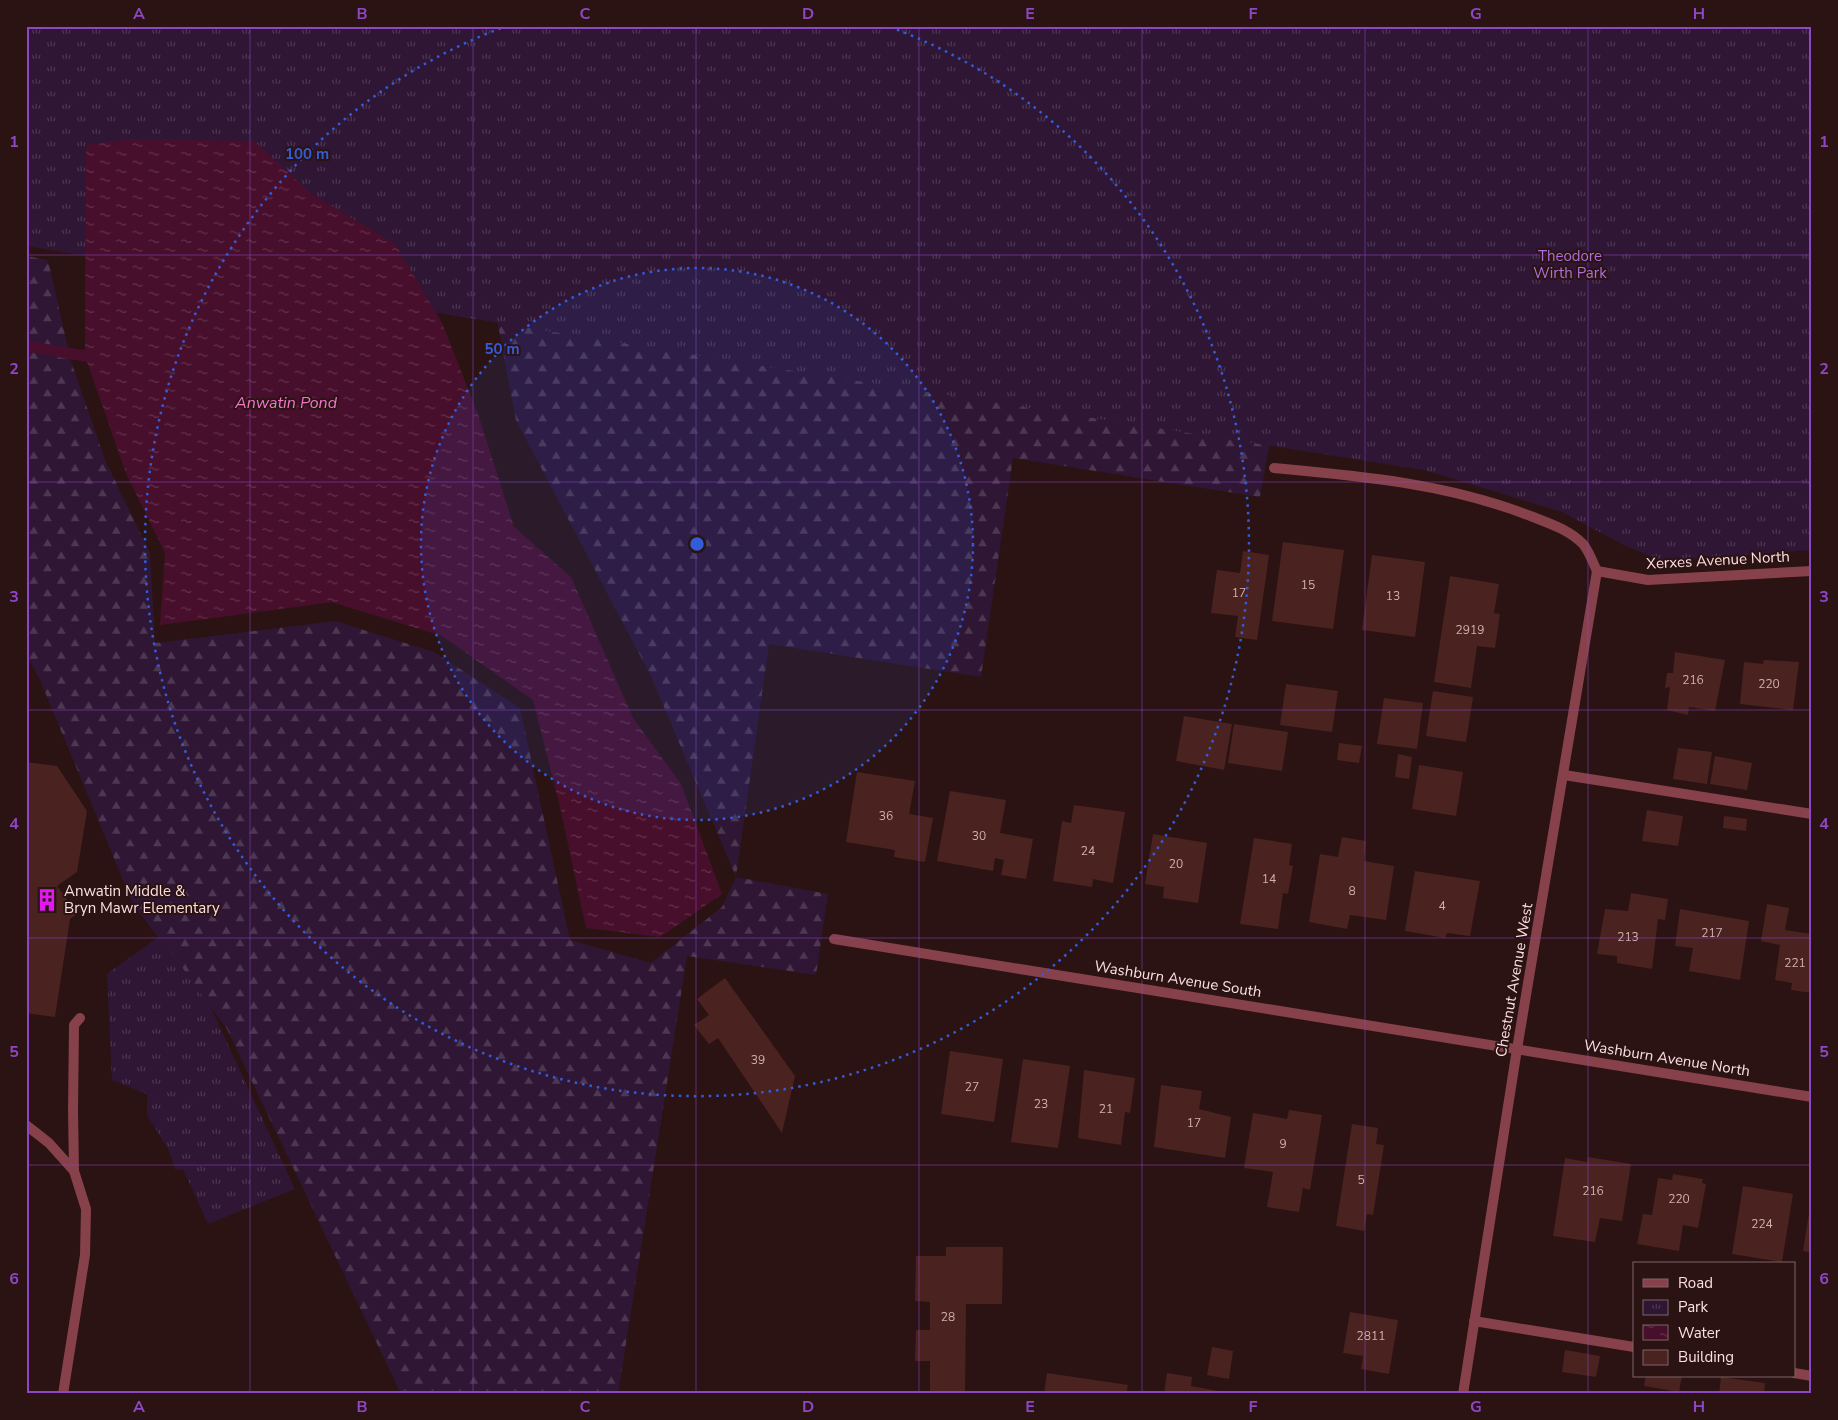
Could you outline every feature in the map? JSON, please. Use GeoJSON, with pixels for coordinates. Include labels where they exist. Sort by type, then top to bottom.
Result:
{"type":"FeatureCollection","features":[{"type":"Feature","properties":{"kind":"street"},"geometry":{"type":"LineString","coordinates":[[1274,468],[1388,479],[1449,491],[1512,508],[1561,528],[1583,545],[1597,571]]}},
{"type":"Feature","properties":{"kind":"street","name":"Xerxes Avenue North"},"geometry":{"type":"LineString","coordinates":[[1597,571],[1648,580],[1812,570]]}},
{"type":"Feature","properties":{"kind":"street","name":"Chestnut Avenue West"},"geometry":{"type":"LineString","coordinates":[[1463,1394],[1517,1049],[1597,571]]}},
{"type":"Feature","properties":{"kind":"street"},"geometry":{"type":"LineString","coordinates":[[1564,775],[1812,814]]}},
{"type":"Feature","properties":{"kind":"street","name":"Washburn Avenue South"},"geometry":{"type":"LineString","coordinates":[[834,939],[1517,1049]]}},
{"type":"Feature","properties":{"kind":"street"},"geometry":{"type":"LineString","coordinates":[[63,1394],[85,1255],[86,1209],[74,1171],[72,1111],[74,1025],[80,1018]]}},
{"type":"Feature","properties":{"kind":"street","name":"Washburn Avenue North"},"geometry":{"type":"LineString","coordinates":[[1517,1049],[1812,1097]]}},
{"type":"Feature","properties":{"kind":"street"},"geometry":{"type":"LineString","coordinates":[[26,1125],[49,1143],[74,1171]]}},
{"type":"Feature","properties":{"kind":"street"},"geometry":{"type":"LineString","coordinates":[[1474,1321],[1633,1347]]}},
{"type":"Feature","properties":{"kind":"street"},"geometry":{"type":"LineString","coordinates":[[1796,1373],[1812,1376]]}},
{"type":"Feature","properties":{"kind":"green space","name":"Theodore Wirth Park"},"geometry":{"type":"Polygon","coordinates":[[[26,26],[1812,26],[1276,408],[1260,497],[1013,458],[981,677],[769,644],[736,877],[651,676],[516,420],[485,257],[26,26]]]}},
{"type":"Feature","properties":{"kind":"green space","name":"Theodore Wirth Park"},"geometry":{"type":"Polygon","coordinates":[[[26,26],[1812,26],[1812,550],[1662,561],[1624,545],[1562,512],[1424,470],[781,369],[26,246],[26,26]]]}},
{"type":"Feature","properties":{"kind":"green space"},"geometry":{"type":"Polygon","coordinates":[[[26,256],[48,260],[71,361],[105,460],[150,553],[155,643],[335,621],[434,652],[520,708],[570,940],[651,963],[722,907],[736,877],[828,894],[816,975],[687,956],[618,1394],[401,1394],[227,1029],[133,904],[40,680],[26,654],[26,256]]]}},
{"type":"Feature","properties":{"kind":"green space"},"geometry":{"type":"Polygon","coordinates":[[[160,936],[211,1008],[295,1189],[208,1224],[183,1169],[176,1170],[168,1149],[147,1115],[147,1094],[112,1080],[107,974],[160,936]]]}},
{"type":"Feature","properties":{"kind":"water","name":"Anwatin Pond"},"geometry":{"type":"Polygon","coordinates":[[[130,139],[254,141],[312,194],[395,244],[442,323],[478,414],[514,527],[571,577],[633,718],[681,784],[722,894],[660,937],[586,928],[561,811],[533,700],[442,636],[332,602],[160,625],[165,553],[126,473],[85,356],[86,145],[130,139]]]}},
{"type":"Feature","properties":{"kind":"building"},"geometry":{"type":"Polygon","coordinates":[[[1283,542],[1344,550],[1333,629],[1272,621],[1283,542]]]}},
{"type":"Feature","properties":{"kind":"building"},"geometry":{"type":"Polygon","coordinates":[[[1243,551],[1269,555],[1257,640],[1235,637],[1238,616],[1211,613],[1217,570],[1240,573],[1243,551]]]}},
{"type":"Feature","properties":{"kind":"building"},"geometry":{"type":"Polygon","coordinates":[[[1372,555],[1425,562],[1415,637],[1362,630],[1372,555]]]}},
{"type":"Feature","properties":{"kind":"building"},"geometry":{"type":"Polygon","coordinates":[[[1450,576],[1499,584],[1494,613],[1500,614],[1495,648],[1477,646],[1471,688],[1434,682],[1450,576]]]}},
{"type":"Feature","properties":{"kind":"building"},"geometry":{"type":"Polygon","coordinates":[[[1675,652],[1725,660],[1715,711],[1689,707],[1688,715],[1667,710],[1670,687],[1665,688],[1667,673],[1673,673],[1675,652]]]}},
{"type":"Feature","properties":{"kind":"building"},"geometry":{"type":"Polygon","coordinates":[[[1764,660],[1799,662],[1793,710],[1740,704],[1744,662],[1763,664],[1764,660]]]}},
{"type":"Feature","properties":{"kind":"building"},"geometry":{"type":"Polygon","coordinates":[[[1286,684],[1338,691],[1332,732],[1280,725],[1286,684]]]}},
{"type":"Feature","properties":{"kind":"building"},"geometry":{"type":"Polygon","coordinates":[[[1433,691],[1473,697],[1466,742],[1426,736],[1433,691]]]}},
{"type":"Feature","properties":{"kind":"building"},"geometry":{"type":"Polygon","coordinates":[[[1384,698],[1423,703],[1417,749],[1377,744],[1384,698]]]}},
{"type":"Feature","properties":{"kind":"building"},"geometry":{"type":"Polygon","coordinates":[[[1184,716],[1232,724],[1224,770],[1176,761],[1184,716]]]}},
{"type":"Feature","properties":{"kind":"building"},"geometry":{"type":"Polygon","coordinates":[[[1234,724],[1288,732],[1282,771],[1228,763],[1234,724]]]}},
{"type":"Feature","properties":{"kind":"building"},"geometry":{"type":"Polygon","coordinates":[[[1339,743],[1362,746],[1359,763],[1337,760],[1339,743]]]}},
{"type":"Feature","properties":{"kind":"building"},"geometry":{"type":"Polygon","coordinates":[[[1678,748],[1712,752],[1707,784],[1673,779],[1678,748]]]}},
{"type":"Feature","properties":{"kind":"building"},"geometry":{"type":"Polygon","coordinates":[[[1398,754],[1412,757],[1409,779],[1395,777],[1398,754]]]}},
{"type":"Feature","properties":{"kind":"building"},"geometry":{"type":"Polygon","coordinates":[[[1715,756],[1752,763],[1747,790],[1710,784],[1715,756]]]}},
{"type":"Feature","properties":{"kind":"building","name":"Anwatin Middle & Bryn Mawr Elementary"},"geometry":{"type":"Polygon","coordinates":[[[26,762],[57,766],[87,811],[77,872],[57,886],[77,914],[70,919],[55,1017],[26,1013],[26,762]]]}},
{"type":"Feature","properties":{"kind":"building"},"geometry":{"type":"Polygon","coordinates":[[[1419,765],[1463,772],[1456,816],[1412,809],[1419,765]]]}},
{"type":"Feature","properties":{"kind":"building"},"geometry":{"type":"Polygon","coordinates":[[[857,772],[915,781],[909,814],[933,818],[925,862],[894,857],[895,850],[846,842],[857,772]]]}},
{"type":"Feature","properties":{"kind":"building"},"geometry":{"type":"Polygon","coordinates":[[[950,791],[1006,800],[1000,833],[1033,839],[1026,879],[1001,875],[1004,860],[995,858],[993,871],[937,861],[950,791]]]}},
{"type":"Feature","properties":{"kind":"building"},"geometry":{"type":"Polygon","coordinates":[[[1074,805],[1125,812],[1113,883],[1093,879],[1092,887],[1053,881],[1062,821],[1071,823],[1074,805]]]}},
{"type":"Feature","properties":{"kind":"building"},"geometry":{"type":"Polygon","coordinates":[[[1647,810],[1683,816],[1678,846],[1642,841],[1647,810]]]}},
{"type":"Feature","properties":{"kind":"building"},"geometry":{"type":"Polygon","coordinates":[[[1724,816],[1747,819],[1746,831],[1723,828],[1724,816]]]}},
{"type":"Feature","properties":{"kind":"building"},"geometry":{"type":"Polygon","coordinates":[[[1153,834],[1207,843],[1198,903],[1163,898],[1164,887],[1145,884],[1153,834]]]}},
{"type":"Feature","properties":{"kind":"building"},"geometry":{"type":"Polygon","coordinates":[[[1342,837],[1366,841],[1364,861],[1394,866],[1386,920],[1350,915],[1347,929],[1309,922],[1320,854],[1338,857],[1342,837]]]}},
{"type":"Feature","properties":{"kind":"building"},"geometry":{"type":"Polygon","coordinates":[[[1254,838],[1292,844],[1289,865],[1293,866],[1288,894],[1283,893],[1278,929],[1240,924],[1254,838]]]}},
{"type":"Feature","properties":{"kind":"building"},"geometry":{"type":"Polygon","coordinates":[[[1415,871],[1480,881],[1470,936],[1447,933],[1445,938],[1405,931],[1415,871]]]}},
{"type":"Feature","properties":{"kind":"building"},"geometry":{"type":"Polygon","coordinates":[[[1631,893],[1668,899],[1665,920],[1658,919],[1652,969],[1617,963],[1617,956],[1597,954],[1605,909],[1628,911],[1631,893]]]}},
{"type":"Feature","properties":{"kind":"building"},"geometry":{"type":"Polygon","coordinates":[[[1767,904],[1789,908],[1785,930],[1812,934],[1812,993],[1791,990],[1792,983],[1775,980],[1780,945],[1761,941],[1767,904]]]}},
{"type":"Feature","properties":{"kind":"building"},"geometry":{"type":"Polygon","coordinates":[[[1680,909],[1749,921],[1740,980],[1689,971],[1693,948],[1675,946],[1680,909]]]}},
{"type":"Feature","properties":{"kind":"building"},"geometry":{"type":"Polygon","coordinates":[[[725,978],[795,1076],[782,1133],[718,1038],[709,1044],[694,1025],[709,1015],[697,999],[725,978]]]}},
{"type":"Feature","properties":{"kind":"building"},"geometry":{"type":"Polygon","coordinates":[[[950,1051],[1003,1059],[994,1122],[941,1114],[950,1051]]]}},
{"type":"Feature","properties":{"kind":"building"},"geometry":{"type":"Polygon","coordinates":[[[1023,1059],[1070,1066],[1058,1148],[1011,1142],[1023,1059]]]}},
{"type":"Feature","properties":{"kind":"building"},"geometry":{"type":"Polygon","coordinates":[[[1084,1070],[1135,1078],[1130,1113],[1125,1112],[1121,1145],[1078,1138],[1084,1070]]]}},
{"type":"Feature","properties":{"kind":"building"},"geometry":{"type":"Polygon","coordinates":[[[1161,1085],[1202,1091],[1199,1109],[1231,1117],[1225,1158],[1154,1147],[1161,1085]]]}},
{"type":"Feature","properties":{"kind":"building"},"geometry":{"type":"Polygon","coordinates":[[[1289,1110],[1322,1115],[1310,1190],[1303,1188],[1299,1212],[1267,1207],[1273,1172],[1244,1168],[1253,1113],[1287,1119],[1289,1110]]]}},
{"type":"Feature","properties":{"kind":"building"},"geometry":{"type":"Polygon","coordinates":[[[1352,1124],[1378,1128],[1376,1144],[1384,1145],[1373,1215],[1367,1214],[1364,1231],[1336,1226],[1352,1124]]]}},
{"type":"Feature","properties":{"kind":"building"},"geometry":{"type":"Polygon","coordinates":[[[1588,1157],[1631,1164],[1622,1221],[1600,1218],[1595,1242],[1553,1236],[1565,1158],[1587,1162],[1588,1157]]]}},
{"type":"Feature","properties":{"kind":"building"},"geometry":{"type":"Polygon","coordinates":[[[1673,1174],[1703,1179],[1702,1183],[1706,1184],[1698,1228],[1683,1225],[1679,1251],[1637,1244],[1643,1214],[1652,1215],[1658,1178],[1672,1180],[1673,1174]]]}},
{"type":"Feature","properties":{"kind":"building"},"geometry":{"type":"Polygon","coordinates":[[[1743,1186],[1793,1194],[1782,1262],[1732,1254],[1743,1186]]]}},
{"type":"Feature","properties":{"kind":"building"},"geometry":{"type":"Polygon","coordinates":[[[1812,1201],[1812,1253],[1803,1251],[1812,1201]]]}},
{"type":"Feature","properties":{"kind":"building"},"geometry":{"type":"Polygon","coordinates":[[[946,1247],[1003,1247],[1002,1304],[966,1304],[965,1394],[930,1394],[930,1361],[915,1361],[916,1330],[930,1330],[930,1302],[915,1301],[916,1256],[946,1256],[946,1247]]]}},
{"type":"Feature","properties":{"kind":"building"},"geometry":{"type":"Polygon","coordinates":[[[1350,1312],[1398,1320],[1389,1374],[1361,1369],[1363,1356],[1343,1353],[1350,1312]]]}},
{"type":"Feature","properties":{"kind":"building"},"geometry":{"type":"Polygon","coordinates":[[[1212,1347],[1233,1351],[1229,1379],[1207,1375],[1212,1347]]]}},
{"type":"Feature","properties":{"kind":"building"},"geometry":{"type":"Polygon","coordinates":[[[1565,1350],[1600,1356],[1596,1377],[1562,1372],[1565,1350]]]}},
{"type":"Feature","properties":{"kind":"building"},"geometry":{"type":"Polygon","coordinates":[[[1047,1373],[1128,1385],[1126,1394],[1044,1394],[1047,1373]]]}},
{"type":"Feature","properties":{"kind":"building"},"geometry":{"type":"Polygon","coordinates":[[[1167,1373],[1192,1377],[1191,1386],[1224,1392],[1223,1394],[1164,1394],[1167,1373]]]}},
{"type":"Feature","properties":{"kind":"building"},"geometry":{"type":"Polygon","coordinates":[[[1646,1378],[1682,1378],[1679,1392],[1644,1386],[1646,1378]]]}},
{"type":"Feature","properties":{"kind":"building"},"geometry":{"type":"Polygon","coordinates":[[[1721,1378],[1765,1383],[1764,1394],[1719,1394],[1721,1378]]]}},
{"type":"Feature","properties":{"kind":"waterway"},"geometry":{"type":"LineString","coordinates":[[26,346],[85,356]]}},
{"type":"Feature","properties":{"kind":"place","name":"Anwatin Middle & Bryn Mawr Elementary"},"geometry":{"type":"Point","coordinates":[47,900]}}]}
